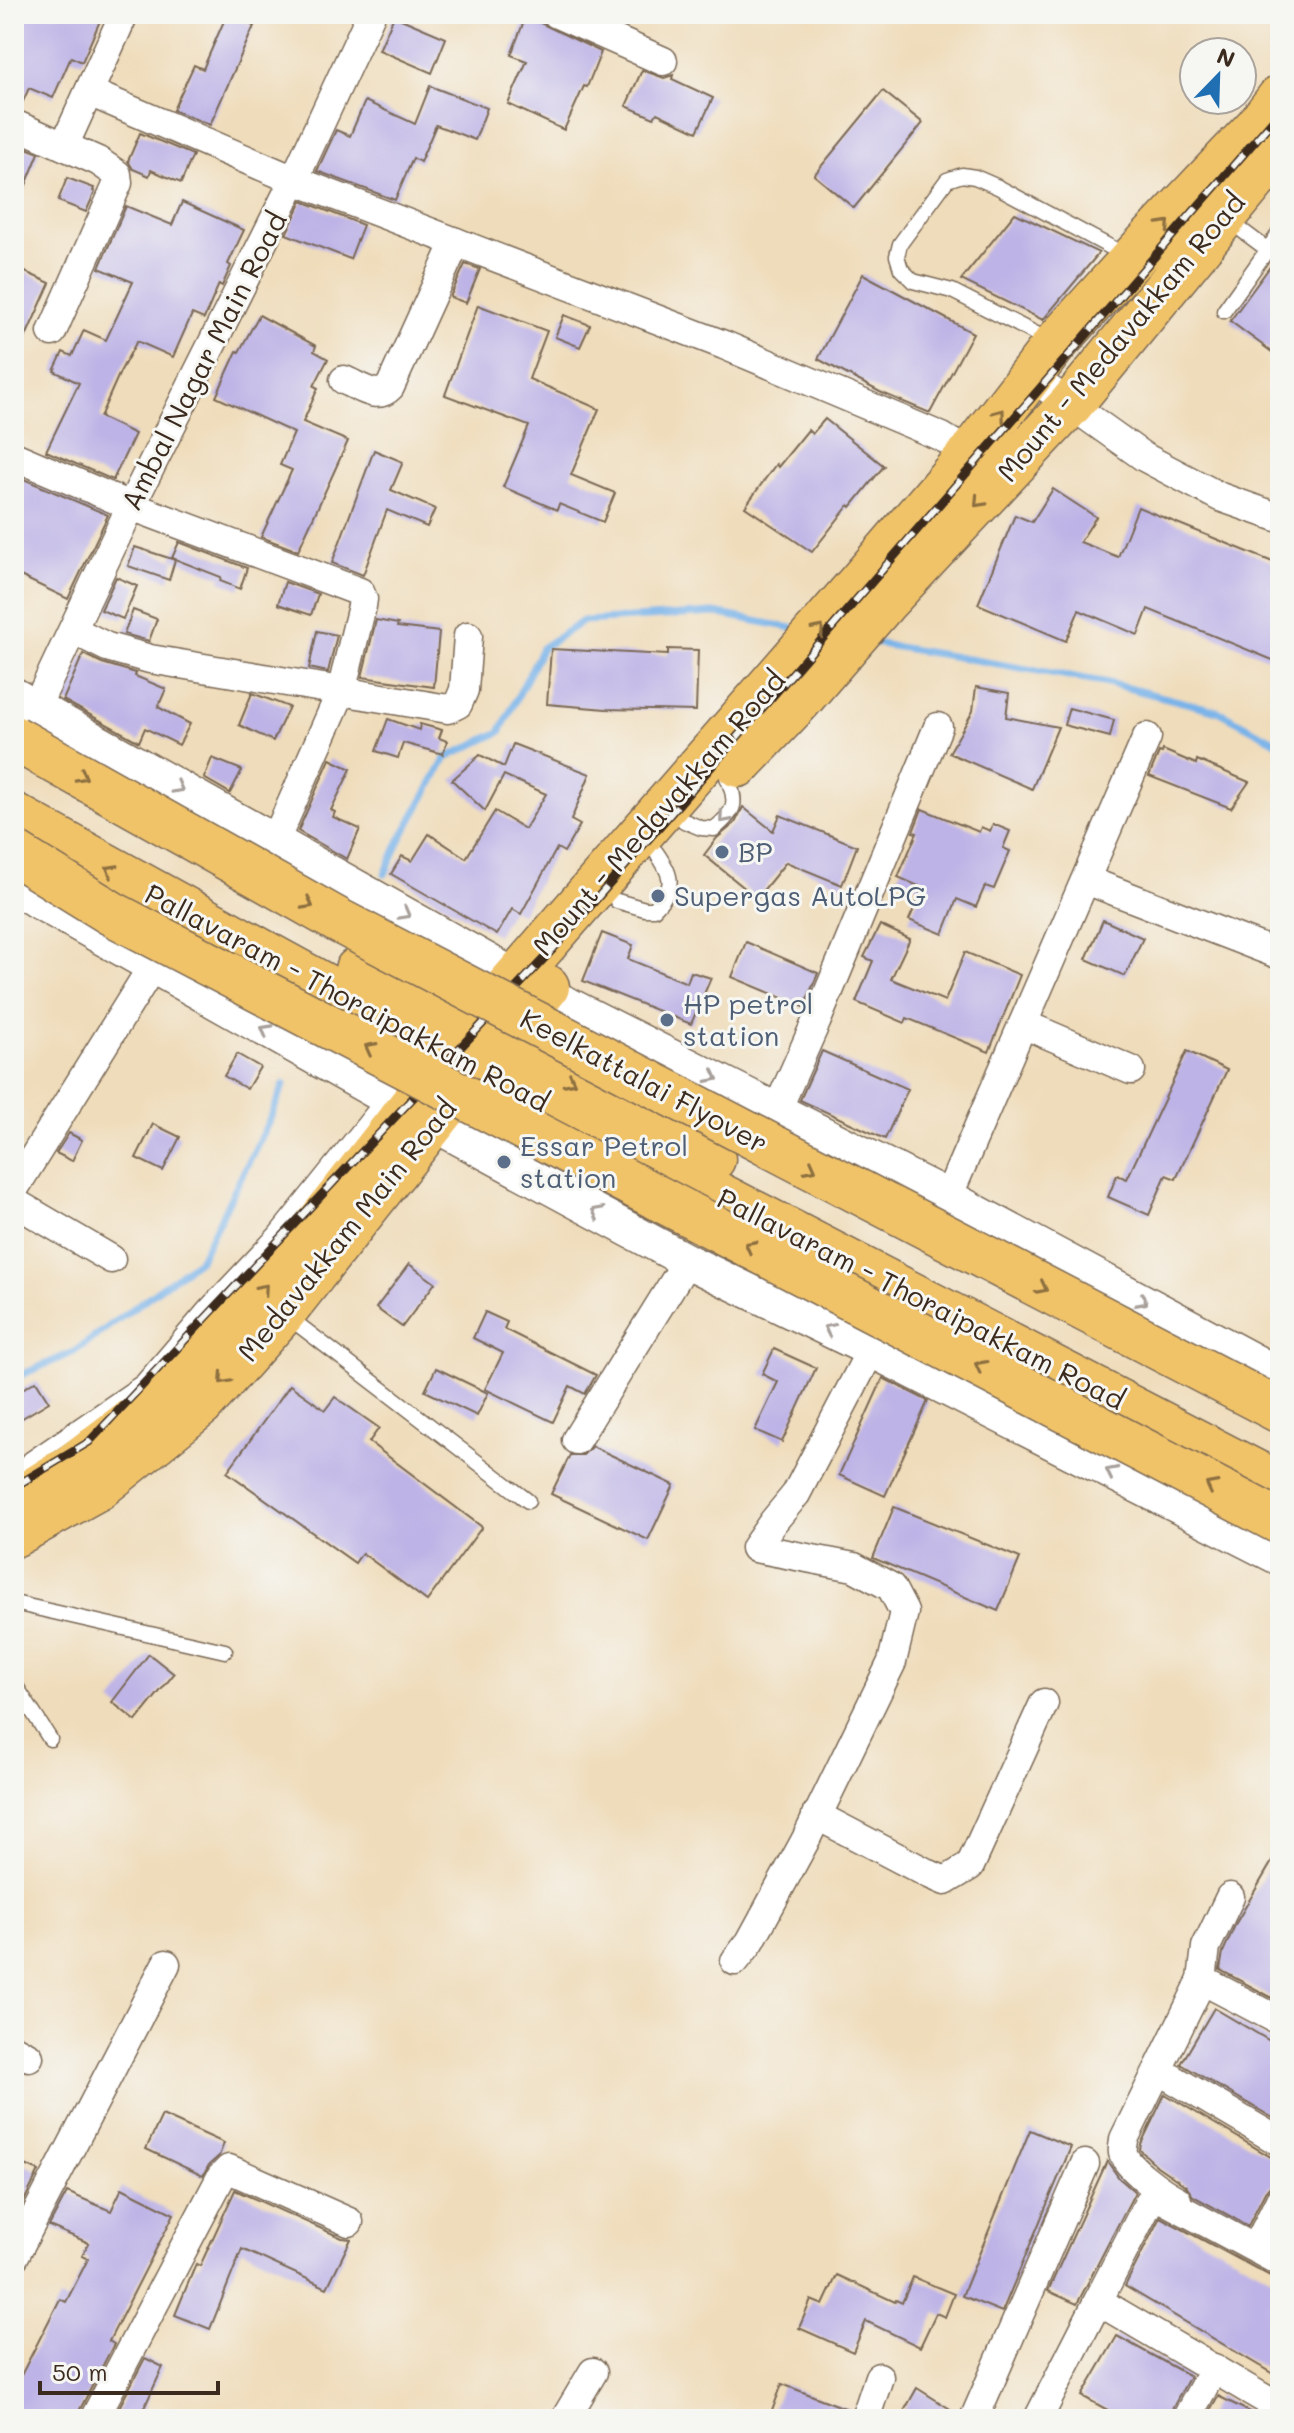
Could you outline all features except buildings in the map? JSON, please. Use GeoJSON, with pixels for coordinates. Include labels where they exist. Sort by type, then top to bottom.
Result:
{"type":"FeatureCollection","features":[{"type":"Feature","properties":{"kind":"main road","name":"Mount - Medavakkam Road"},"geometry":{"type":"LineString","coordinates":[[873,592],[970,454],[1042,360],[1257,127],[1280,97]]}},
{"type":"Feature","properties":{"kind":"main road","name":"Mount - Medavakkam Road"},"geometry":{"type":"LineString","coordinates":[[530,984],[873,592],[1071,404],[1280,149]]}},
{"type":"Feature","properties":{"kind":"main road","name":"Medavakkam Main Road"},"geometry":{"type":"LineString","coordinates":[[14,1535],[98,1488],[201,1405],[283,1313],[409,1109],[475,1049],[530,984],[617,901],[670,836],[727,777],[787,690]]}},
{"type":"Feature","properties":{"kind":"main road","name":"Keelkattalai Flyover"},"geometry":{"type":"LineString","coordinates":[[22,714],[353,929],[1280,1411]]}},
{"type":"Feature","properties":{"kind":"main road","name":"Pallavaram - Thoraipakkam Road"},"geometry":{"type":"LineString","coordinates":[[14,784],[381,983],[475,1049],[753,1180],[1280,1453]]}},
{"type":"Feature","properties":{"kind":"main road","name":"Pallavaram - Thoraipakkam Road"},"geometry":{"type":"LineString","coordinates":[[14,815],[475,1049],[1280,1485]]}},
{"type":"Feature","properties":{"kind":"main road"},"geometry":{"type":"LineString","coordinates":[[14,853],[111,913],[1280,1522]]}},
{"type":"Feature","properties":{"kind":"main road"},"geometry":{"type":"LineString","coordinates":[[14,1502],[70,1467],[178,1385],[294,1254],[409,1109]]}},
{"type":"Feature","properties":{"kind":"street"},"geometry":{"type":"LineString","coordinates":[[64,146],[124,14]]}},
{"type":"Feature","properties":{"kind":"street","name":"Ambal Nagar Main Road"},"geometry":{"type":"LineString","coordinates":[[14,751],[22,714],[73,630],[131,506],[294,180],[371,14]]}},
{"type":"Feature","properties":{"kind":"street"},"geometry":{"type":"LineString","coordinates":[[557,14],[663,61]]}},
{"type":"Feature","properties":{"kind":"street"},"geometry":{"type":"LineString","coordinates":[[89,92],[294,180],[724,345],[942,437],[970,454]]}},
{"type":"Feature","properties":{"kind":"street"},"geometry":{"type":"LineString","coordinates":[[14,124],[111,168],[117,174],[118,183],[52,332]]}},
{"type":"Feature","properties":{"kind":"street"},"geometry":{"type":"LineString","coordinates":[[344,380],[378,394],[390,387],[456,242]]}},
{"type":"Feature","properties":{"kind":"street"},"geometry":{"type":"LineString","coordinates":[[1042,360],[1071,404],[1144,457],[1220,497],[1280,518]]}},
{"type":"Feature","properties":{"kind":"street"},"geometry":{"type":"LineString","coordinates":[[14,456],[131,506],[360,592],[362,606],[341,692],[275,841]]}},
{"type":"Feature","properties":{"kind":"street"},"geometry":{"type":"LineString","coordinates":[[73,630],[107,647],[150,659],[448,709],[458,704],[464,690],[468,636]]}},
{"type":"Feature","properties":{"kind":"street"},"geometry":{"type":"LineString","coordinates":[[22,714],[275,841],[530,984],[948,1197],[1280,1375]]}},
{"type":"Feature","properties":{"kind":"street"},"geometry":{"type":"LineString","coordinates":[[777,1110],[938,727]]}},
{"type":"Feature","properties":{"kind":"street"},"geometry":{"type":"LineString","coordinates":[[948,1197],[1147,737]]}},
{"type":"Feature","properties":{"kind":"street"},"geometry":{"type":"LineString","coordinates":[[1086,880],[1280,955]]}},
{"type":"Feature","properties":{"kind":"street"},"geometry":{"type":"LineString","coordinates":[[14,888],[687,1261],[871,1350],[1280,1558]]}},
{"type":"Feature","properties":{"kind":"street"},"geometry":{"type":"LineString","coordinates":[[14,1189],[152,967]]}},
{"type":"Feature","properties":{"kind":"street"},"geometry":{"type":"LineString","coordinates":[[1023,1024],[1131,1070]]}},
{"type":"Feature","properties":{"kind":"street"},"geometry":{"type":"LineString","coordinates":[[14,1202],[111,1259]]}},
{"type":"Feature","properties":{"kind":"street"},"geometry":{"type":"LineString","coordinates":[[576,1440],[687,1261]]}},
{"type":"Feature","properties":{"kind":"street"},"geometry":{"type":"LineString","coordinates":[[735,1961],[750,1942],[892,1662],[904,1612],[891,1587],[854,1567],[755,1548],[796,1494],[871,1350]]}},
{"type":"Feature","properties":{"kind":"street"},"geometry":{"type":"LineString","coordinates":[[816,1815],[945,1881],[958,1875],[970,1866],[1044,1703]]}},
{"type":"Feature","properties":{"kind":"street"},"geometry":{"type":"LineString","coordinates":[[1230,1897],[1206,1947],[1202,1980],[1124,2139],[1123,2152],[1127,2160],[1166,2194],[1269,2250],[1280,2200]]}},
{"type":"Feature","properties":{"kind":"street"},"geometry":{"type":"LineString","coordinates":[[14,2257],[166,1964]]}},
{"type":"Feature","properties":{"kind":"street"},"geometry":{"type":"LineString","coordinates":[[1202,1980],[1280,2021]]}},
{"type":"Feature","properties":{"kind":"street"},"geometry":{"type":"LineString","coordinates":[[1158,2070],[1280,2142]]}},
{"type":"Feature","properties":{"kind":"street"},"geometry":{"type":"LineString","coordinates":[[974,2419],[1085,2164]]}},
{"type":"Feature","properties":{"kind":"street"},"geometry":{"type":"LineString","coordinates":[[94,2419],[221,2177],[229,2169],[349,2222]]}},
{"type":"Feature","properties":{"kind":"street"},"geometry":{"type":"LineString","coordinates":[[1038,2419],[1149,2202],[1154,2198],[1164,2200],[1280,2262]]}},
{"type":"Feature","properties":{"kind":"street"},"geometry":{"type":"LineString","coordinates":[[1098,2301],[1280,2408]]}},
{"type":"Feature","properties":{"kind":"street"},"geometry":{"type":"LineString","coordinates":[[1186,2419],[1214,2368]]}},
{"type":"Feature","properties":{"kind":"street"},"geometry":{"type":"LineString","coordinates":[[565,2419],[593,2372]]}},
{"type":"Feature","properties":{"kind":"street"},"geometry":{"type":"LineString","coordinates":[[865,2419],[879,2377]]}},
{"type":"Feature","properties":{"kind":"lane"},"geometry":{"type":"LineString","coordinates":[[1042,360],[952,291],[913,281],[901,269],[897,256],[900,244],[947,180],[962,175],[975,177],[1132,259]]}},
{"type":"Feature","properties":{"kind":"lane"},"geometry":{"type":"LineString","coordinates":[[1225,217],[1268,250]]}},
{"type":"Feature","properties":{"kind":"lane"},"geometry":{"type":"LineString","coordinates":[[1224,311],[1280,232]]}},
{"type":"Feature","properties":{"kind":"lane"},"geometry":{"type":"LineString","coordinates":[[14,1478],[30,1459],[142,1382],[206,1307],[276,1233],[409,1109]]}},
{"type":"Feature","properties":{"kind":"lane"},"geometry":{"type":"LineString","coordinates":[[283,1313],[528,1501]]}},
{"type":"Feature","properties":{"kind":"lane"},"geometry":{"type":"LineString","coordinates":[[14,1603],[225,1651]]}},
{"type":"Feature","properties":{"kind":"lane"},"geometry":{"type":"LineString","coordinates":[[14,1683],[50,1739]]}},
{"type":"Feature","properties":{"kind":"waterway"},"geometry":{"type":"LineString","coordinates":[[385,874],[400,840],[446,758],[500,732],[542,648],[583,621],[714,613],[797,629]]}},
{"type":"Feature","properties":{"kind":"waterway"},"geometry":{"type":"LineString","coordinates":[[868,642],[1104,682],[1218,711],[1280,744]]}},
{"type":"Feature","properties":{"kind":"waterway"},"geometry":{"type":"LineString","coordinates":[[14,1378],[74,1352],[200,1259],[271,1117],[284,1084]]}},
{"type":"Feature","properties":{"kind":"railway"},"geometry":{"type":"LineString","coordinates":[[14,1487],[89,1442],[552,950],[1280,112]]}},
{"type":"Feature","properties":{"kind":"place","name":"BP"},"geometry":{"type":"Point","coordinates":[722,852]}},
{"type":"Feature","properties":{"kind":"place","name":"Supergas AutoLPG"},"geometry":{"type":"Point","coordinates":[658,896]}},
{"type":"Feature","properties":{"kind":"place","name":"HP petrol station"},"geometry":{"type":"Point","coordinates":[667,1020]}},
{"type":"Feature","properties":{"kind":"place","name":"Essar Petrol station"},"geometry":{"type":"Point","coordinates":[504,1162]}}]}
